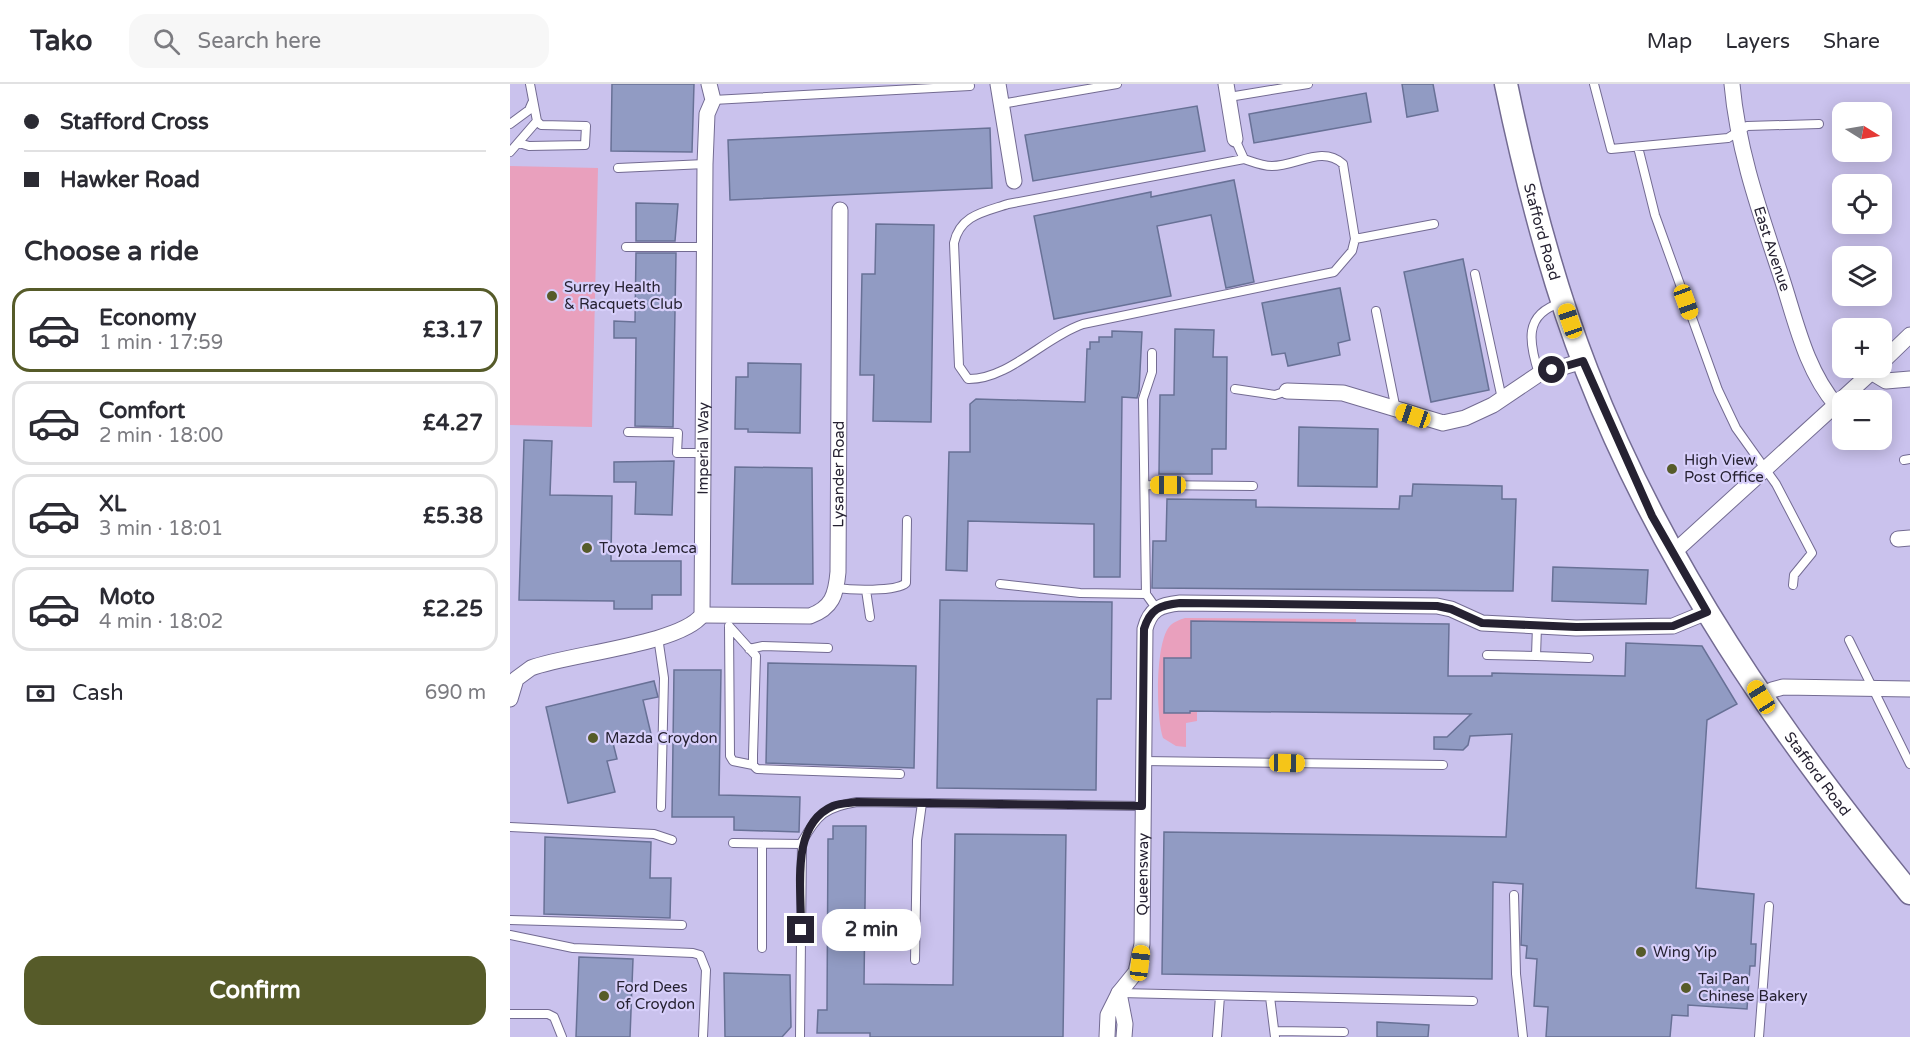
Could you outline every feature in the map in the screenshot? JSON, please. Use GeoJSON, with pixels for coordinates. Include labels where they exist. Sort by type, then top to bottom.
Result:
{"type":"FeatureCollection","features":[{"type":"Feature","properties":{"kind":"main road","name":"Stafford Road"},"geometry":{"type":"LineString","coordinates":[[1506,84],[1530,186],[1563,302],[1583,361],[1635,479],[1673,553],[1707,612],[1761,697],[1910,893]]}},
{"type":"Feature","properties":{"kind":"street","name":"Imperial Way"},"geometry":{"type":"LineString","coordinates":[[702,615],[705,164],[707,114],[713,100],[710,84]]}},
{"type":"Feature","properties":{"kind":"street"},"geometry":{"type":"LineString","coordinates":[[998,84],[1014,181]]}},
{"type":"Feature","properties":{"kind":"street","name":"East Avenue"},"geometry":{"type":"LineString","coordinates":[[1732,84],[1737,133],[1807,355],[1823,388],[1832,400]]}},
{"type":"Feature","properties":{"kind":"street"},"geometry":{"type":"LineString","coordinates":[[1227,91],[1235,139]]}},
{"type":"Feature","properties":{"kind":"street","name":"Lysander Road"},"geometry":{"type":"LineString","coordinates":[[836,588],[840,210]]}},
{"type":"Feature","properties":{"kind":"street"},"geometry":{"type":"LineString","coordinates":[[1892,352],[1910,335]]}},
{"type":"Feature","properties":{"kind":"street"},"geometry":{"type":"LineString","coordinates":[[1287,391],[1343,393],[1443,423],[1465,418],[1502,399],[1539,374],[1583,361]]}},
{"type":"Feature","properties":{"kind":"street"},"geometry":{"type":"LineString","coordinates":[[1852,390],[1864,378]]}},
{"type":"Feature","properties":{"kind":"street"},"geometry":{"type":"LineString","coordinates":[[1884,378],[1886,381],[1910,380]]}},
{"type":"Feature","properties":{"kind":"street"},"geometry":{"type":"LineString","coordinates":[[1673,553],[1832,409]]}},
{"type":"Feature","properties":{"kind":"street"},"geometry":{"type":"LineString","coordinates":[[510,699],[513,677],[536,666],[658,637],[692,626],[702,615],[729,621],[810,616],[824,611],[832,601],[836,588]]}},
{"type":"Feature","properties":{"kind":"street"},"geometry":{"type":"LineString","coordinates":[[1156,608],[1180,603],[1437,606],[1491,625],[1659,627],[1686,623],[1707,612]]}},
{"type":"Feature","properties":{"kind":"street","name":"Queensway"},"geometry":{"type":"LineString","coordinates":[[1107,1037],[1108,1015],[1119,993],[1140,963],[1144,629],[1147,619],[1156,608]]}},
{"type":"Feature","properties":{"kind":"street"},"geometry":{"type":"LineString","coordinates":[[1761,697],[1772,690],[1783,687],[1910,689]]}},
{"type":"Feature","properties":{"kind":"street"},"geometry":{"type":"LineString","coordinates":[[1119,993],[1125,1024],[1124,1037]]}},
{"type":"Feature","properties":{"kind":"lane"},"geometry":{"type":"LineString","coordinates":[[519,143],[529,146],[585,145],[586,126],[541,125],[537,121],[530,84]]}},
{"type":"Feature","properties":{"kind":"lane"},"geometry":{"type":"LineString","coordinates":[[1001,104],[1117,84]]}},
{"type":"Feature","properties":{"kind":"lane"},"geometry":{"type":"LineString","coordinates":[[1227,91],[1308,84]]}},
{"type":"Feature","properties":{"kind":"lane"},"geometry":{"type":"LineString","coordinates":[[1594,84],[1611,149],[1728,138],[1747,126],[1818,124]]}},
{"type":"Feature","properties":{"kind":"lane"},"geometry":{"type":"LineString","coordinates":[[713,100],[970,86]]}},
{"type":"Feature","properties":{"kind":"lane"},"geometry":{"type":"LineString","coordinates":[[510,124],[515,123],[529,110],[532,103]]}},
{"type":"Feature","properties":{"kind":"lane"},"geometry":{"type":"LineString","coordinates":[[510,152],[537,121]]}},
{"type":"Feature","properties":{"kind":"lane"},"geometry":{"type":"LineString","coordinates":[[1235,139],[1244,159]]}},
{"type":"Feature","properties":{"kind":"lane"},"geometry":{"type":"LineString","coordinates":[[1638,147],[1655,215],[1718,390],[1736,429],[1766,470],[1812,553],[1794,575],[1793,585]]}},
{"type":"Feature","properties":{"kind":"lane"},"geometry":{"type":"LineString","coordinates":[[1325,154],[1335,157],[1343,164],[1354,239],[1352,251],[1334,272],[1083,324],[1065,330],[987,378],[968,379],[963,375],[959,366],[954,243],[957,230],[963,222],[972,216],[1008,204],[1244,159],[1273,166],[1325,154]]}},
{"type":"Feature","properties":{"kind":"lane"},"geometry":{"type":"LineString","coordinates":[[618,168],[705,164]]}},
{"type":"Feature","properties":{"kind":"lane"},"geometry":{"type":"LineString","coordinates":[[1354,239],[1434,224]]}},
{"type":"Feature","properties":{"kind":"lane"},"geometry":{"type":"LineString","coordinates":[[626,247],[704,247]]}},
{"type":"Feature","properties":{"kind":"lane"},"geometry":{"type":"LineString","coordinates":[[1474,274],[1502,399]]}},
{"type":"Feature","properties":{"kind":"lane"},"geometry":{"type":"LineString","coordinates":[[1539,374],[1532,342],[1533,326],[1542,310],[1563,302]]}},
{"type":"Feature","properties":{"kind":"lane"},"geometry":{"type":"LineString","coordinates":[[1376,311],[1396,410]]}},
{"type":"Feature","properties":{"kind":"lane"},"geometry":{"type":"LineString","coordinates":[[1152,353],[1152,372],[1143,399],[1142,474],[1146,485],[1146,594],[1156,608]]}},
{"type":"Feature","properties":{"kind":"lane"},"geometry":{"type":"LineString","coordinates":[[1235,389],[1275,394],[1287,391]]}},
{"type":"Feature","properties":{"kind":"lane"},"geometry":{"type":"LineString","coordinates":[[628,432],[678,433],[677,453],[703,453]]}},
{"type":"Feature","properties":{"kind":"lane"},"geometry":{"type":"LineString","coordinates":[[1146,485],[1253,486]]}},
{"type":"Feature","properties":{"kind":"lane"},"geometry":{"type":"LineString","coordinates":[[836,588],[866,591],[883,587],[901,587],[906,583],[907,520]]}},
{"type":"Feature","properties":{"kind":"lane"},"geometry":{"type":"LineString","coordinates":[[1000,584],[1080,593],[1146,594]]}},
{"type":"Feature","properties":{"kind":"lane"},"geometry":{"type":"LineString","coordinates":[[866,591],[870,617]]}},
{"type":"Feature","properties":{"kind":"lane"},"geometry":{"type":"LineString","coordinates":[[729,621],[749,650],[756,656],[753,765]]}},
{"type":"Feature","properties":{"kind":"lane"},"geometry":{"type":"LineString","coordinates":[[729,621],[730,756],[733,761],[753,765],[762,771],[900,774]]}},
{"type":"Feature","properties":{"kind":"lane"},"geometry":{"type":"LineString","coordinates":[[1536,656],[1537,626]]}},
{"type":"Feature","properties":{"kind":"lane"},"geometry":{"type":"LineString","coordinates":[[658,637],[664,678],[661,807]]}},
{"type":"Feature","properties":{"kind":"lane"},"geometry":{"type":"LineString","coordinates":[[1849,640],[1910,764]]}},
{"type":"Feature","properties":{"kind":"lane"},"geometry":{"type":"LineString","coordinates":[[749,650],[763,646],[828,648]]}},
{"type":"Feature","properties":{"kind":"lane"},"geometry":{"type":"LineString","coordinates":[[1487,655],[1589,658]]}},
{"type":"Feature","properties":{"kind":"lane"},"geometry":{"type":"LineString","coordinates":[[1142,761],[1443,765]]}},
{"type":"Feature","properties":{"kind":"lane"},"geometry":{"type":"LineString","coordinates":[[800,1037],[802,844],[815,819],[834,805],[857,802],[1142,806]]}},
{"type":"Feature","properties":{"kind":"lane"},"geometry":{"type":"LineString","coordinates":[[915,960],[917,840],[922,803]]}},
{"type":"Feature","properties":{"kind":"lane"},"geometry":{"type":"LineString","coordinates":[[510,827],[654,834],[672,840]]}},
{"type":"Feature","properties":{"kind":"lane"},"geometry":{"type":"LineString","coordinates":[[733,843],[802,844]]}},
{"type":"Feature","properties":{"kind":"lane"},"geometry":{"type":"LineString","coordinates":[[762,844],[762,948]]}},
{"type":"Feature","properties":{"kind":"lane"},"geometry":{"type":"LineString","coordinates":[[1514,895],[1516,974],[1523,1037]]}},
{"type":"Feature","properties":{"kind":"lane"},"geometry":{"type":"LineString","coordinates":[[1758,1037],[1769,906]]}},
{"type":"Feature","properties":{"kind":"lane"},"geometry":{"type":"LineString","coordinates":[[510,920],[682,925]]}},
{"type":"Feature","properties":{"kind":"lane"},"geometry":{"type":"LineString","coordinates":[[510,935],[573,948],[693,952],[700,955],[706,970],[703,1037]]}},
{"type":"Feature","properties":{"kind":"lane"},"geometry":{"type":"LineString","coordinates":[[1119,993],[1473,1001]]}},
{"type":"Feature","properties":{"kind":"lane"},"geometry":{"type":"LineString","coordinates":[[1216,1037],[1220,996]]}},
{"type":"Feature","properties":{"kind":"lane"},"geometry":{"type":"LineString","coordinates":[[1270,997],[1275,1034],[1344,1032]]}},
{"type":"Feature","properties":{"kind":"lane"},"geometry":{"type":"LineString","coordinates":[[510,1014],[548,1014],[554,1017],[562,1037]]}},
{"type":"Feature","properties":{"kind":"shaded area","name":"Surrey Health & Racquets Club"},"geometry":{"type":"Polygon","coordinates":[[[510,166],[598,168],[592,427],[510,425],[510,166]]]}},
{"type":"Feature","properties":{"kind":"shaded area"},"geometry":{"type":"Polygon","coordinates":[[[1185,618],[1356,619],[1356,623],[1191,658],[1164,659],[1164,713],[1197,712],[1197,721],[1186,723],[1186,747],[1176,746],[1163,738],[1158,698],[1159,664],[1164,636],[1171,625],[1185,618]]]}},
{"type":"Feature","properties":{"kind":"building"},"geometry":{"type":"Polygon","coordinates":[[[612,84],[694,84],[692,152],[611,151],[612,84]]]}},
{"type":"Feature","properties":{"kind":"building"},"geometry":{"type":"Polygon","coordinates":[[[1402,84],[1433,84],[1438,111],[1407,117],[1402,84]]]}},
{"type":"Feature","properties":{"kind":"building"},"geometry":{"type":"Polygon","coordinates":[[[1366,93],[1371,122],[1254,143],[1249,114],[1366,93]]]}},
{"type":"Feature","properties":{"kind":"building"},"geometry":{"type":"Polygon","coordinates":[[[1197,106],[1205,151],[1033,181],[1025,135],[1197,106]]]}},
{"type":"Feature","properties":{"kind":"building"},"geometry":{"type":"Polygon","coordinates":[[[990,128],[992,188],[730,200],[728,140],[990,128]]]}},
{"type":"Feature","properties":{"kind":"building"},"geometry":{"type":"Polygon","coordinates":[[[1234,180],[1254,282],[1226,288],[1211,215],[1157,226],[1171,296],[1054,319],[1034,216],[1151,192],[1151,197],[1234,180]]]}},
{"type":"Feature","properties":{"kind":"building"},"geometry":{"type":"Polygon","coordinates":[[[636,203],[678,204],[675,241],[636,241],[636,203]]]}},
{"type":"Feature","properties":{"kind":"building"},"geometry":{"type":"Polygon","coordinates":[[[876,224],[934,225],[931,422],[873,421],[874,375],[860,375],[862,274],[875,274],[876,224]]]}},
{"type":"Feature","properties":{"kind":"building"},"geometry":{"type":"Polygon","coordinates":[[[636,253],[676,253],[673,427],[635,426],[636,338],[614,338],[614,321],[635,322],[636,253]]]}},
{"type":"Feature","properties":{"kind":"building"},"geometry":{"type":"Polygon","coordinates":[[[1463,259],[1489,390],[1431,402],[1404,272],[1463,259]]]}},
{"type":"Feature","properties":{"kind":"building"},"geometry":{"type":"Polygon","coordinates":[[[1340,288],[1350,340],[1338,343],[1340,355],[1288,366],[1285,353],[1272,355],[1262,303],[1340,288]]]}},
{"type":"Feature","properties":{"kind":"building"},"geometry":{"type":"Polygon","coordinates":[[[1175,329],[1214,330],[1213,357],[1227,357],[1226,449],[1212,449],[1212,474],[1159,474],[1160,395],[1174,395],[1175,329]]]}},
{"type":"Feature","properties":{"kind":"building"},"geometry":{"type":"Polygon","coordinates":[[[1112,331],[1142,332],[1137,398],[1122,397],[1120,577],[1094,577],[1094,524],[968,521],[967,571],[946,570],[949,452],[970,452],[970,404],[976,399],[1085,402],[1087,349],[1090,349],[1090,342],[1099,342],[1099,337],[1112,337],[1112,331]]]}},
{"type":"Feature","properties":{"kind":"building"},"geometry":{"type":"Polygon","coordinates":[[[748,363],[801,364],[800,433],[748,432],[748,429],[735,429],[736,377],[748,377],[748,363]]]}},
{"type":"Feature","properties":{"kind":"building"},"geometry":{"type":"Polygon","coordinates":[[[1299,427],[1378,429],[1377,487],[1298,486],[1299,427]]]}},
{"type":"Feature","properties":{"kind":"building"},"geometry":{"type":"Polygon","coordinates":[[[524,440],[552,441],[550,495],[612,496],[611,561],[681,561],[681,595],[652,595],[652,609],[614,609],[614,601],[519,600],[524,440]]]}},
{"type":"Feature","properties":{"kind":"building"},"geometry":{"type":"Polygon","coordinates":[[[674,461],[672,515],[635,514],[636,482],[614,482],[614,462],[674,461]]]}},
{"type":"Feature","properties":{"kind":"building"},"geometry":{"type":"Polygon","coordinates":[[[735,467],[812,468],[813,584],[732,584],[735,467]]]}},
{"type":"Feature","properties":{"kind":"building"},"geometry":{"type":"Polygon","coordinates":[[[1413,484],[1502,486],[1502,499],[1516,499],[1513,591],[1152,588],[1153,541],[1166,541],[1167,499],[1256,500],[1256,507],[1399,509],[1400,496],[1412,496],[1413,484]]]}},
{"type":"Feature","properties":{"kind":"building"},"geometry":{"type":"Polygon","coordinates":[[[1553,567],[1648,570],[1646,604],[1552,601],[1553,567]]]}},
{"type":"Feature","properties":{"kind":"building"},"geometry":{"type":"Polygon","coordinates":[[[940,600],[1112,602],[1111,699],[1097,699],[1096,790],[937,788],[940,600]]]}},
{"type":"Feature","properties":{"kind":"building"},"geometry":{"type":"Polygon","coordinates":[[[1191,621],[1449,624],[1448,676],[1492,676],[1492,673],[1625,676],[1626,643],[1702,646],[1737,704],[1707,720],[1696,888],[1754,894],[1751,944],[1756,944],[1755,966],[1750,966],[1747,1009],[1688,1005],[1688,1016],[1672,1015],[1670,1037],[1546,1037],[1548,1007],[1534,1006],[1537,959],[1526,958],[1527,946],[1521,945],[1523,884],[1493,882],[1492,979],[1162,974],[1164,832],[1506,837],[1512,734],[1470,736],[1468,745],[1463,750],[1434,749],[1434,737],[1447,737],[1471,714],[1190,711],[1190,713],[1164,713],[1164,658],[1191,658],[1191,621]]]}},
{"type":"Feature","properties":{"kind":"building"},"geometry":{"type":"Polygon","coordinates":[[[768,663],[916,666],[914,768],[766,763],[768,663]]]}},
{"type":"Feature","properties":{"kind":"building"},"geometry":{"type":"Polygon","coordinates":[[[674,670],[721,670],[719,795],[800,797],[799,832],[734,830],[734,817],[672,817],[674,670]]]}},
{"type":"Feature","properties":{"kind":"building","name":"Mazda Croydon"},"geometry":{"type":"Polygon","coordinates":[[[654,681],[658,697],[643,700],[651,734],[613,743],[617,759],[607,761],[615,792],[568,803],[546,707],[654,681]]]}},
{"type":"Feature","properties":{"kind":"building"},"geometry":{"type":"Polygon","coordinates":[[[833,826],[866,826],[864,984],[953,985],[955,834],[1066,835],[1063,1037],[870,1037],[870,1033],[817,1033],[818,1010],[827,1010],[828,839],[833,839],[833,826]]]}},
{"type":"Feature","properties":{"kind":"building"},"geometry":{"type":"Polygon","coordinates":[[[545,837],[651,842],[650,878],[671,878],[670,918],[544,914],[545,837]]]}},
{"type":"Feature","properties":{"kind":"building","name":"Ford Dees of Croydon"},"geometry":{"type":"Polygon","coordinates":[[[579,957],[633,959],[630,1037],[576,1037],[579,957]]]}},
{"type":"Feature","properties":{"kind":"building"},"geometry":{"type":"Polygon","coordinates":[[[724,973],[790,975],[791,1027],[782,1037],[725,1037],[724,973]]]}},
{"type":"Feature","properties":{"kind":"building"},"geometry":{"type":"Polygon","coordinates":[[[1377,1022],[1429,1025],[1428,1037],[1377,1037],[1377,1022]]]}},
{"type":"Feature","properties":{"kind":"place","name":"Surrey Health & Racquets Club"},"geometry":{"type":"Point","coordinates":[552,296]}},
{"type":"Feature","properties":{"kind":"place","name":"High View Post Office"},"geometry":{"type":"Point","coordinates":[1672,469]}},
{"type":"Feature","properties":{"kind":"place","name":"Toyota Jemca"},"geometry":{"type":"Point","coordinates":[587,548]}},
{"type":"Feature","properties":{"kind":"place","name":"Mazda Croydon"},"geometry":{"type":"Point","coordinates":[593,738]}},
{"type":"Feature","properties":{"kind":"place","name":"Wing Yip"},"geometry":{"type":"Point","coordinates":[1641,952]}},
{"type":"Feature","properties":{"kind":"place","name":"Tai Pan Chinese Bakery"},"geometry":{"type":"Point","coordinates":[1686,988]}},
{"type":"Feature","properties":{"kind":"place","name":"Ford Dees of Croydon"},"geometry":{"type":"Point","coordinates":[604,996]}},
{"type":"Feature","properties":{"kind":"route"},"geometry":{"type":"LineString","coordinates":[[801,930],[802,842],[815,819],[834,805],[857,802],[1142,806],[1144,629],[1151,613],[1164,605],[1180,603],[1437,606],[1451,609],[1471,619],[1491,625],[1576,627],[1673,626],[1686,623],[1707,612],[1652,516],[1583,361],[1552,370]]}}]}
